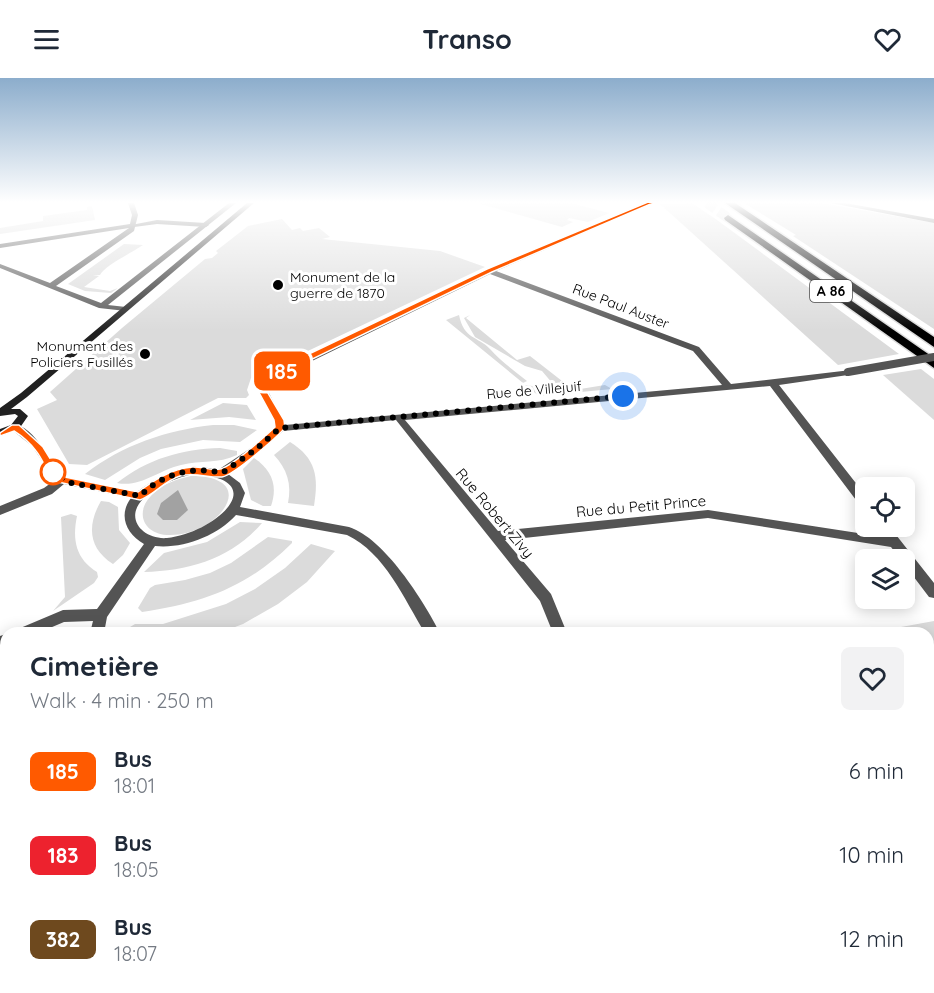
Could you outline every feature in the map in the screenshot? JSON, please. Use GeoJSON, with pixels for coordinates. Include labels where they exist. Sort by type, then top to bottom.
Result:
{"type":"FeatureCollection","features":[{"type":"Feature","properties":{"kind":"highway","name":"A 86"},"geometry":{"type":"LineString","coordinates":[[767,246],[934,364]]}},
{"type":"Feature","properties":{"kind":"highway","name":"A 86"},"geometry":{"type":"LineString","coordinates":[[791,246],[934,344]]}},
{"type":"Feature","properties":{"kind":"main road"},"geometry":{"type":"LineString","coordinates":[[0,413],[199,246]]}},
{"type":"Feature","properties":{"kind":"main road"},"geometry":{"type":"LineString","coordinates":[[0,433],[15,427],[23,419],[21,413],[26,398],[24,395]]}},
{"type":"Feature","properties":{"kind":"main road"},"geometry":{"type":"LineString","coordinates":[[0,413],[12,411],[21,413]]}},
{"type":"Feature","properties":{"kind":"street"},"geometry":{"type":"LineString","coordinates":[[51,286],[110,246]]}},
{"type":"Feature","properties":{"kind":"street"},"geometry":{"type":"LineString","coordinates":[[102,306],[179,246]]}},
{"type":"Feature","properties":{"kind":"street"},"geometry":{"type":"LineString","coordinates":[[222,473],[255,450],[280,428],[279,420],[261,389],[265,380],[490,271],[550,246]]}},
{"type":"Feature","properties":{"kind":"street"},"geometry":{"type":"LineString","coordinates":[[0,266],[102,306],[123,309]]}},
{"type":"Feature","properties":{"kind":"street","name":"Rue Paul Auster"},"geometry":{"type":"LineString","coordinates":[[490,271],[696,349],[728,387]]}},
{"type":"Feature","properties":{"kind":"street","name":"Rue de Villejuif"},"geometry":{"type":"LineString","coordinates":[[280,428],[772,383],[934,357]]}},
{"type":"Feature","properties":{"kind":"street"},"geometry":{"type":"LineString","coordinates":[[772,383],[855,491]]}},
{"type":"Feature","properties":{"kind":"street","name":"Rue Robert Zivy"},"geometry":{"type":"LineString","coordinates":[[398,417],[549,603],[558,627]]}},
{"type":"Feature","properties":{"kind":"street"},"geometry":{"type":"LineString","coordinates":[[15,427],[36,444],[56,476],[62,480],[140,496]]}},
{"type":"Feature","properties":{"kind":"street"},"geometry":{"type":"LineString","coordinates":[[193,470],[222,473],[232,479],[238,488],[238,499],[224,522],[208,532],[189,540],[170,543],[152,541],[139,535],[131,525],[130,513],[140,496],[160,480],[193,470]]}},
{"type":"Feature","properties":{"kind":"street"},"geometry":{"type":"LineString","coordinates":[[0,511],[48,491],[62,480]]}},
{"type":"Feature","properties":{"kind":"street"},"geometry":{"type":"LineString","coordinates":[[233,510],[361,535],[379,552],[428,627]]}},
{"type":"Feature","properties":{"kind":"street","name":"Rue du Petit Prince"},"geometry":{"type":"LineString","coordinates":[[496,536],[708,514],[895,543]]}},
{"type":"Feature","properties":{"kind":"street"},"geometry":{"type":"LineString","coordinates":[[890,537],[934,593]]}},
{"type":"Feature","properties":{"kind":"street"},"geometry":{"type":"LineString","coordinates":[[98,627],[101,615],[152,541]]}},
{"type":"Feature","properties":{"kind":"street"},"geometry":{"type":"LineString","coordinates":[[37,627],[63,616],[101,615]]}},
{"type":"Feature","properties":{"kind":"shaded area"},"geometry":{"type":"Polygon","coordinates":[[[122,246],[142,246],[113,263],[100,275],[93,275],[99,276],[84,287],[110,291],[118,288],[111,293],[85,291],[68,284],[122,246]]]}},
{"type":"Feature","properties":{"kind":"shaded area"},"geometry":{"type":"Polygon","coordinates":[[[223,246],[388,246],[440,251],[485,267],[251,378],[247,390],[249,395],[246,398],[218,398],[87,465],[69,464],[37,409],[57,400],[50,392],[205,259],[212,258],[218,253],[216,251],[223,246]]]}},
{"type":"Feature","properties":{"kind":"shaded area"},"geometry":{"type":"Polygon","coordinates":[[[706,246],[752,246],[899,354],[838,365],[706,246]]]}},
{"type":"Feature","properties":{"kind":"shaded area"},"geometry":{"type":"Polygon","coordinates":[[[808,246],[934,246],[934,329],[808,246]]]}},
{"type":"Feature","properties":{"kind":"shaded area"},"geometry":{"type":"Polygon","coordinates":[[[459,315],[468,333],[527,381],[523,383],[446,320],[459,315]]]}},
{"type":"Feature","properties":{"kind":"shaded area"},"geometry":{"type":"Polygon","coordinates":[[[470,315],[466,318],[517,360],[530,356],[571,388],[553,384],[542,371],[525,366],[475,337],[464,318],[470,315]]]}},
{"type":"Feature","properties":{"kind":"shaded area"},"geometry":{"type":"Polygon","coordinates":[[[921,369],[934,379],[934,420],[883,375],[921,369]]]}},
{"type":"Feature","properties":{"kind":"shaded area"},"geometry":{"type":"Polygon","coordinates":[[[525,385],[568,391],[605,385],[612,389],[539,396],[525,385]]]}},
{"type":"Feature","properties":{"kind":"shaded area"},"geometry":{"type":"Polygon","coordinates":[[[223,403],[247,405],[256,420],[229,417],[190,420],[223,403]]]}},
{"type":"Feature","properties":{"kind":"shaded area"},"geometry":{"type":"Polygon","coordinates":[[[213,425],[234,425],[257,430],[240,442],[203,440],[161,449],[140,458],[105,480],[85,474],[114,455],[146,440],[213,425]]]}},
{"type":"Feature","properties":{"kind":"shaded area"},"geometry":{"type":"Polygon","coordinates":[[[290,442],[299,448],[314,469],[316,486],[314,506],[288,503],[287,477],[274,455],[290,442]]]}},
{"type":"Feature","properties":{"kind":"shaded area"},"geometry":{"type":"Polygon","coordinates":[[[220,448],[237,451],[237,455],[223,460],[173,467],[134,483],[117,483],[140,468],[166,457],[179,453],[220,448]]]}},
{"type":"Feature","properties":{"kind":"shaded area"},"geometry":{"type":"Polygon","coordinates":[[[254,458],[265,468],[272,479],[274,492],[271,506],[263,506],[251,500],[243,469],[254,458]]]}},
{"type":"Feature","properties":{"kind":"shaded area"},"geometry":{"type":"Polygon","coordinates":[[[191,476],[213,479],[225,485],[229,495],[226,506],[204,526],[188,532],[170,535],[153,531],[144,521],[144,507],[148,500],[167,484],[191,476]]]}},
{"type":"Feature","properties":{"kind":"shaded area"},"geometry":{"type":"Polygon","coordinates":[[[178,490],[188,510],[177,520],[163,520],[157,514],[161,503],[178,490]]]}},
{"type":"Feature","properties":{"kind":"shaded area"},"geometry":{"type":"Polygon","coordinates":[[[101,501],[118,507],[119,530],[130,543],[123,555],[113,564],[99,551],[92,536],[93,519],[101,501]]]}},
{"type":"Feature","properties":{"kind":"shaded area"},"geometry":{"type":"Polygon","coordinates":[[[71,514],[77,516],[75,533],[80,555],[97,572],[98,577],[94,583],[53,611],[65,597],[61,517],[71,514]]]}},
{"type":"Feature","properties":{"kind":"shaded area"},"geometry":{"type":"Polygon","coordinates":[[[240,522],[262,523],[224,554],[178,569],[144,572],[164,553],[207,542],[240,522]]]}},
{"type":"Feature","properties":{"kind":"shaded area"},"geometry":{"type":"Polygon","coordinates":[[[268,537],[292,541],[292,543],[259,571],[241,582],[185,604],[142,612],[138,608],[150,588],[155,585],[210,573],[231,563],[268,537]]]}},
{"type":"Feature","properties":{"kind":"shaded area"},"geometry":{"type":"Polygon","coordinates":[[[311,544],[335,551],[307,582],[278,604],[235,627],[130,627],[135,624],[163,624],[226,604],[255,589],[285,568],[311,544]]]}},
{"type":"Feature","properties":{"kind":"shaded area"},"geometry":{"type":"Polygon","coordinates":[[[934,621],[934,627],[901,627],[934,621]]]}},
{"type":"Feature","properties":{"kind":"bus line","name":"185"},"geometry":{"type":"LineString","coordinates":[[0,433],[15,427],[25,434],[36,444],[56,476],[62,480],[114,492],[140,496],[160,480],[176,474],[193,470],[222,473],[255,450],[280,428],[279,420],[261,390],[263,382],[272,375],[430,298],[548,246]]}},
{"type":"Feature","properties":{"kind":"place","name":"Monument de la guerre de 1870"},"geometry":{"type":"Point","coordinates":[278,285]}},
{"type":"Feature","properties":{"kind":"place","name":"Monument des Policiers Fusillés"},"geometry":{"type":"Point","coordinates":[145,354]}},
{"type":"Feature","properties":{"kind":"route"},"geometry":{"type":"LineString","coordinates":[[53,472],[62,480],[71,483],[140,496],[160,480],[176,474],[193,470],[222,473],[255,450],[280,428],[623,396]]}}]}
